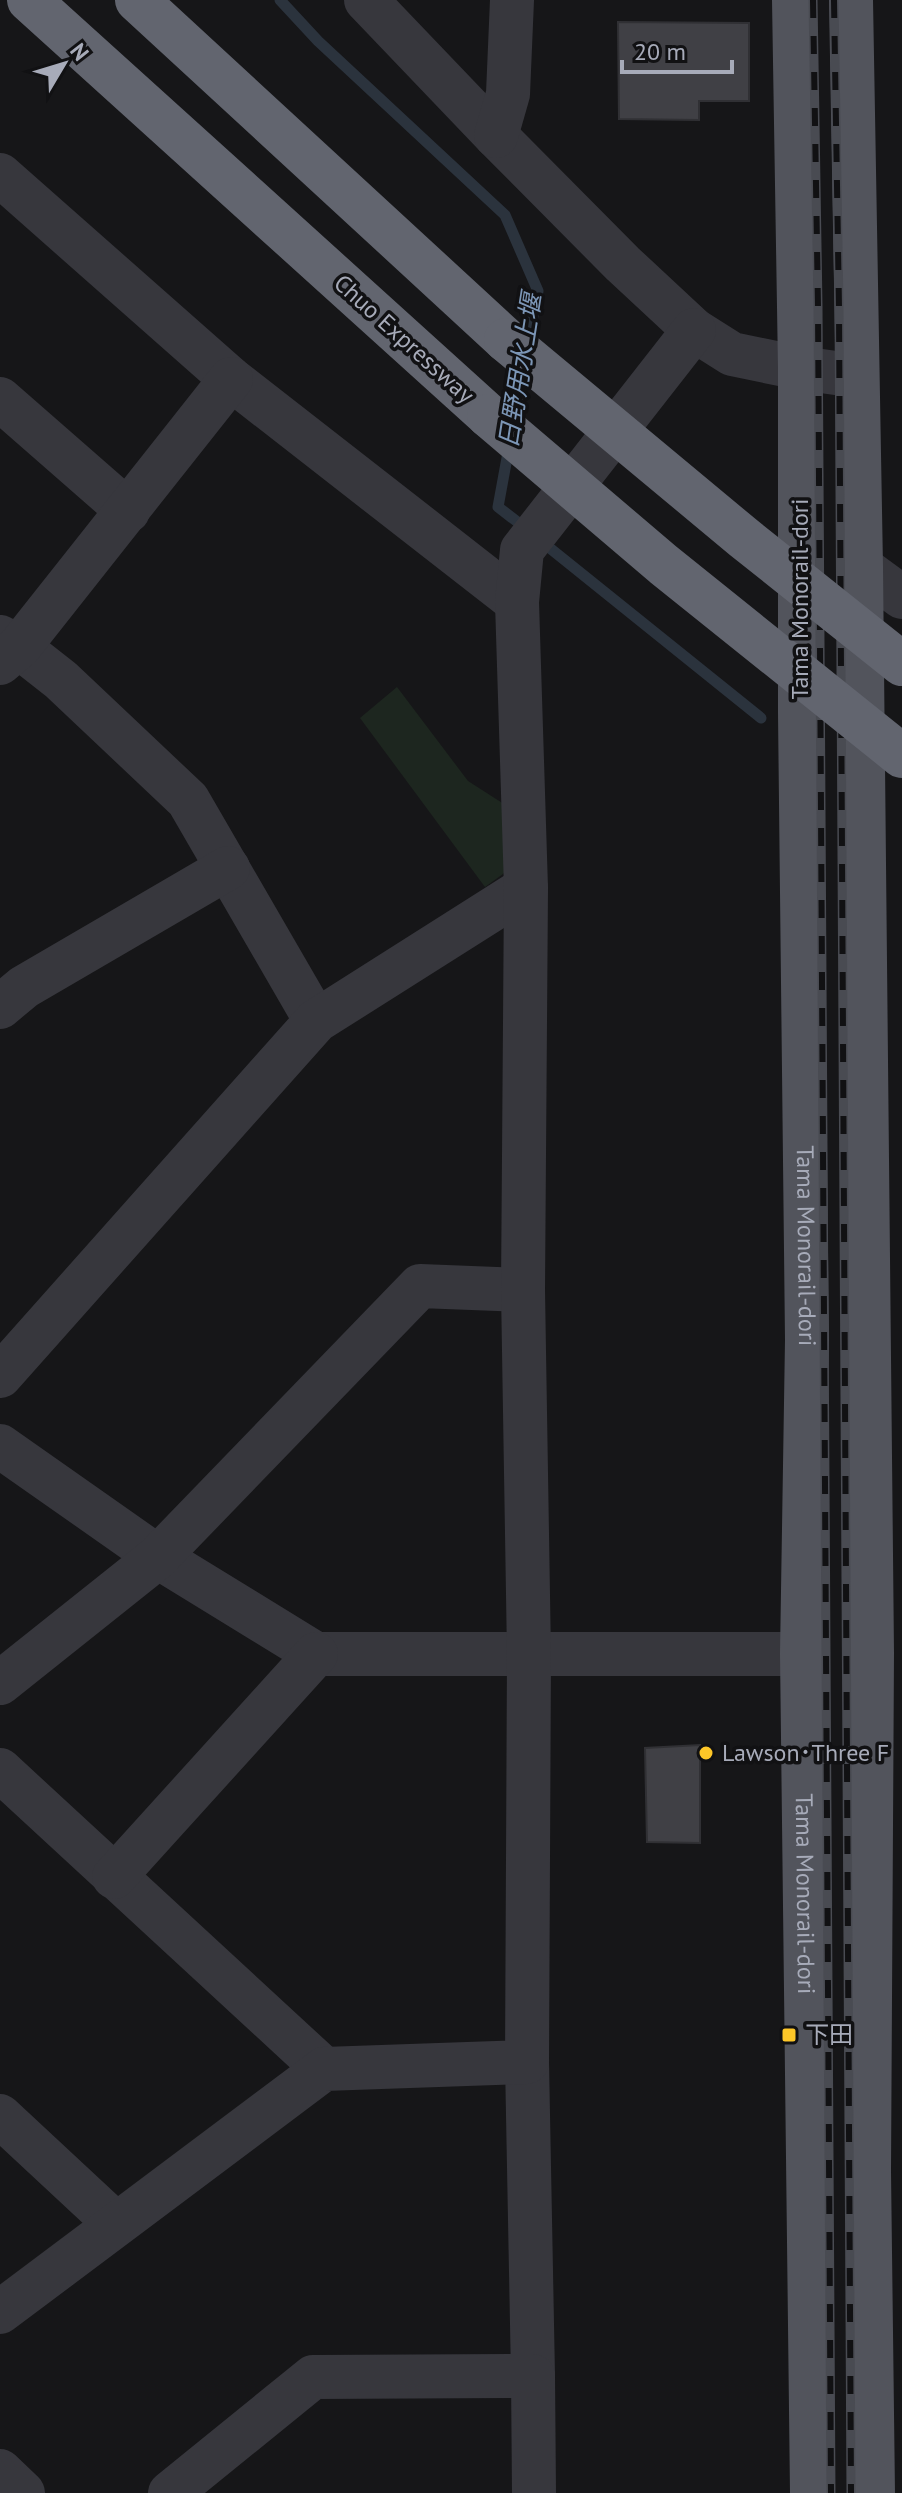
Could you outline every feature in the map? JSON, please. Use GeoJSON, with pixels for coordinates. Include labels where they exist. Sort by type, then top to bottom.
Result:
{"type":"FeatureCollection","features":[{"type":"Feature","properties":{"kind":"highway","name":"Chuo Expressway"},"geometry":{"type":"LineString","coordinates":[[29,0],[489,416],[664,565],[902,756]]}},
{"type":"Feature","properties":{"kind":"highway"},"geometry":{"type":"LineString","coordinates":[[137,0],[506,340],[744,538],[902,664]]}},
{"type":"Feature","properties":{"kind":"main road","name":"Tama Monorail-dori"},"geometry":{"type":"LineString","coordinates":[[794,0],[800,368],[800,713],[807,1340],[802,1654],[812,2493]]}},
{"type":"Feature","properties":{"kind":"main road"},"geometry":{"type":"LineString","coordinates":[[851,0],[887,1652],[869,2171],[873,2493]]}},
{"type":"Feature","properties":{"kind":"main road"},"geometry":{"type":"LineString","coordinates":[[800,713],[811,643],[815,545],[834,545],[861,567]]}},
{"type":"Feature","properties":{"kind":"main road"},"geometry":{"type":"LineString","coordinates":[[802,1654],[887,1652]]}},
{"type":"Feature","properties":{"kind":"street"},"geometry":{"type":"LineString","coordinates":[[366,0],[623,264],[694,330],[732,354],[857,376]]}},
{"type":"Feature","properties":{"kind":"street"},"geometry":{"type":"LineString","coordinates":[[496,136],[508,94],[512,0]]}},
{"type":"Feature","properties":{"kind":"street"},"geometry":{"type":"LineString","coordinates":[[0,175],[231,379],[517,602]]}},
{"type":"Feature","properties":{"kind":"street"},"geometry":{"type":"LineString","coordinates":[[534,2493],[527,2062],[529,1655],[523,1290],[526,888],[517,602],[522,550],[694,330]]}},
{"type":"Feature","properties":{"kind":"street"},"geometry":{"type":"LineString","coordinates":[[231,379],[128,511],[6,649],[61,680],[188,800],[316,1021]]}},
{"type":"Feature","properties":{"kind":"street"},"geometry":{"type":"LineString","coordinates":[[0,399],[128,511]]}},
{"type":"Feature","properties":{"kind":"street"},"geometry":{"type":"LineString","coordinates":[[861,567],[902,597]]}},
{"type":"Feature","properties":{"kind":"street"},"geometry":{"type":"LineString","coordinates":[[0,1007],[24,987],[228,868]]}},
{"type":"Feature","properties":{"kind":"street"},"geometry":{"type":"LineString","coordinates":[[0,1376],[316,1021],[526,888]]}},
{"type":"Feature","properties":{"kind":"street"},"geometry":{"type":"LineString","coordinates":[[0,1683],[158,1557],[420,1286],[523,1290]]}},
{"type":"Feature","properties":{"kind":"street"},"geometry":{"type":"LineString","coordinates":[[0,1446],[158,1557],[316,1654],[802,1654]]}},
{"type":"Feature","properties":{"kind":"street"},"geometry":{"type":"LineString","coordinates":[[114,1877],[316,1654]]}},
{"type":"Feature","properties":{"kind":"street"},"geometry":{"type":"LineString","coordinates":[[0,1770],[324,2069]]}},
{"type":"Feature","properties":{"kind":"street"},"geometry":{"type":"LineString","coordinates":[[0,2312],[324,2069],[527,2062]]}},
{"type":"Feature","properties":{"kind":"street"},"geometry":{"type":"LineString","coordinates":[[0,2116],[116,2224]]}},
{"type":"Feature","properties":{"kind":"street"},"geometry":{"type":"LineString","coordinates":[[170,2493],[313,2377],[533,2376]]}},
{"type":"Feature","properties":{"kind":"street"},"geometry":{"type":"LineString","coordinates":[[0,2471],[23,2493]]}},
{"type":"Feature","properties":{"kind":"shaded area"},"geometry":{"type":"Polygon","coordinates":[[[397,687],[468,781],[507,806],[507,871],[485,887],[360,718],[397,687]]]}},
{"type":"Feature","properties":{"kind":"building"},"geometry":{"type":"Polygon","coordinates":[[[618,22],[749,23],[749,101],[699,101],[699,120],[619,119],[618,22]]]}},
{"type":"Feature","properties":{"kind":"building"},"geometry":{"type":"Polygon","coordinates":[[[700,1745],[700,1843],[647,1842],[645,1748],[700,1745]]]}},
{"type":"Feature","properties":{"kind":"waterway","name":"日野用水上堰"},"geometry":{"type":"LineString","coordinates":[[280,0],[318,41],[505,215],[538,291],[528,343]]}},
{"type":"Feature","properties":{"kind":"waterway","name":"日野用水上堰"},"geometry":{"type":"LineString","coordinates":[[514,422],[524,368]]}},
{"type":"Feature","properties":{"kind":"waterway","name":"日野用水上堰"},"geometry":{"type":"LineString","coordinates":[[509,447],[498,507],[528,530]]}},
{"type":"Feature","properties":{"kind":"waterway","name":"日野用水上堰"},"geometry":{"type":"LineString","coordinates":[[541,541],[761,718]]}},
{"type":"Feature","properties":{"kind":"railway"},"geometry":{"type":"LineString","coordinates":[[813,0],[818,307],[831,2493]]}},
{"type":"Feature","properties":{"kind":"railway"},"geometry":{"type":"LineString","coordinates":[[834,0],[839,308],[851,2493]]}},
{"type":"Feature","properties":{"kind":"place","name":"Lawson･Three F"},"geometry":{"type":"Point","coordinates":[706,1753]}},
{"type":"Feature","properties":{"kind":"place","name":"下田"},"geometry":{"type":"Point","coordinates":[789,2035]}}]}
